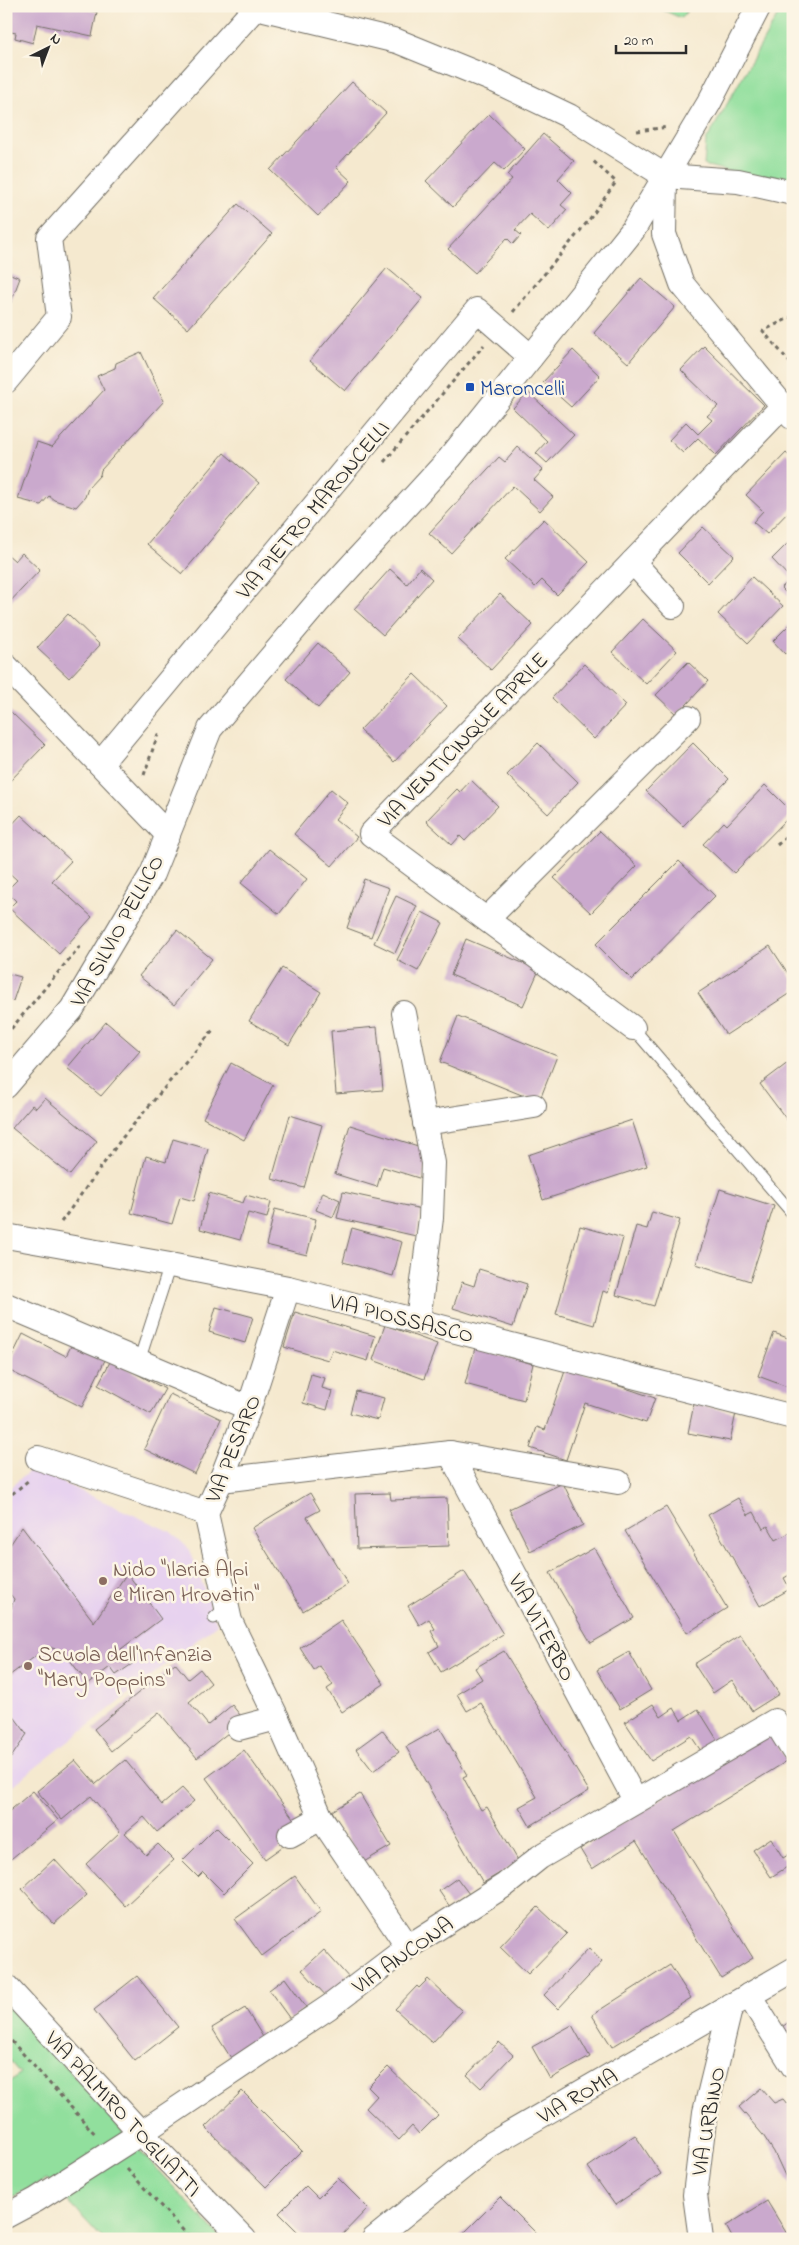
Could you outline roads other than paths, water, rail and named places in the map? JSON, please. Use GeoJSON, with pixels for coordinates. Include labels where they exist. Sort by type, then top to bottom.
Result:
{"type":"FeatureCollection","features":[{"type":"Feature","properties":{"kind":"street"},"geometry":{"type":"LineString","coordinates":[[168,834],[210,729],[317,602],[450,458],[633,230],[709,103],[759,6]]}},
{"type":"Feature","properties":{"kind":"street"},"geometry":{"type":"LineString","coordinates":[[6,380],[59,317],[49,238],[254,7],[397,41],[498,82],[568,116],[665,176],[738,181],[793,193]]}},
{"type":"Feature","properties":{"kind":"street"},"geometry":{"type":"LineString","coordinates":[[665,176],[664,234],[682,284],[788,412]]}},
{"type":"Feature","properties":{"kind":"street","name":"VIA PIETRO MARONCELLI"},"geometry":{"type":"LineString","coordinates":[[100,764],[477,310],[531,357]]}},
{"type":"Feature","properties":{"kind":"street","name":"VIA VENTICINQUE APRILE"},"geometry":{"type":"LineString","coordinates":[[633,1028],[371,834],[632,562],[788,412]]}},
{"type":"Feature","properties":{"kind":"street"},"geometry":{"type":"LineString","coordinates":[[632,562],[673,606]]}},
{"type":"Feature","properties":{"kind":"street","name":"VIA SILVIO PELLICO"},"geometry":{"type":"LineString","coordinates":[[6,666],[168,834],[152,874],[72,1009],[6,1086]]}},
{"type":"Feature","properties":{"kind":"street"},"geometry":{"type":"LineString","coordinates":[[487,919],[688,718]]}},
{"type":"Feature","properties":{"kind":"street"},"geometry":{"type":"LineString","coordinates":[[404,1013],[433,1163],[431,1200],[418,1321]]}},
{"type":"Feature","properties":{"kind":"street"},"geometry":{"type":"LineString","coordinates":[[425,1123],[534,1106]]}},
{"type":"Feature","properties":{"kind":"street","name":"VIA PIOSSASCO"},"geometry":{"type":"LineString","coordinates":[[6,1236],[288,1288],[793,1417]]}},
{"type":"Feature","properties":{"kind":"street","name":"VIA PESARO"},"geometry":{"type":"LineString","coordinates":[[288,1288],[249,1408],[206,1513],[220,1612],[230,1621],[277,1718],[321,1818],[408,1948]]}},
{"type":"Feature","properties":{"kind":"street"},"geometry":{"type":"LineString","coordinates":[[6,1305],[249,1408]]}},
{"type":"Feature","properties":{"kind":"street"},"geometry":{"type":"LineString","coordinates":[[221,1480],[450,1453],[618,1482]]}},
{"type":"Feature","properties":{"kind":"street","name":"VIA VITERBO"},"geometry":{"type":"LineString","coordinates":[[450,1453],[635,1800]]}},
{"type":"Feature","properties":{"kind":"street"},"geometry":{"type":"LineString","coordinates":[[38,1458],[206,1513]]}},
{"type":"Feature","properties":{"kind":"street"},"geometry":{"type":"LineString","coordinates":[[239,1728],[277,1718]]}},
{"type":"Feature","properties":{"kind":"street","name":"VIA ANCONA"},"geometry":{"type":"LineString","coordinates":[[6,2216],[36,2200],[140,2133],[329,2007],[408,1948],[505,1885],[540,1857],[635,1800],[775,1721],[793,1750]]}},
{"type":"Feature","properties":{"kind":"street"},"geometry":{"type":"LineString","coordinates":[[290,1835],[321,1818]]}},
{"type":"Feature","properties":{"kind":"street","name":"VIA ROMA"},"geometry":{"type":"LineString","coordinates":[[374,2239],[490,2145],[793,1970]]}},
{"type":"Feature","properties":{"kind":"street","name":"VIA PALMIRO TOGLIATTI"},"geometry":{"type":"LineString","coordinates":[[6,1986],[140,2133],[244,2239]]}},
{"type":"Feature","properties":{"kind":"street"},"geometry":{"type":"LineString","coordinates":[[740,2000],[793,2066]]}},
{"type":"Feature","properties":{"kind":"street","name":"VIA URBINO"},"geometry":{"type":"LineString","coordinates":[[701,2239],[695,2195],[704,2121],[740,2000]]}},
{"type":"Feature","properties":{"kind":"lane","name":"VIA VENTICINQUE APRILE"},"geometry":{"type":"LineString","coordinates":[[633,1028],[748,1164],[793,1214]]}},
{"type":"Feature","properties":{"kind":"lane"},"geometry":{"type":"LineString","coordinates":[[139,1361],[170,1265]]}},
{"type":"Feature","properties":{"kind":"place","name":"Maroncelli"},"geometry":{"type":"Point","coordinates":[470,387]}},
{"type":"Feature","properties":{"kind":"place","name":"Nido \"Ilaria Alpi e Miran Hrovatin\""},"geometry":{"type":"Point","coordinates":[103,1581]}},
{"type":"Feature","properties":{"kind":"place","name":"Scuola dell'Infanzia \"Mary Poppins\""},"geometry":{"type":"Point","coordinates":[28,1666]}}]}
